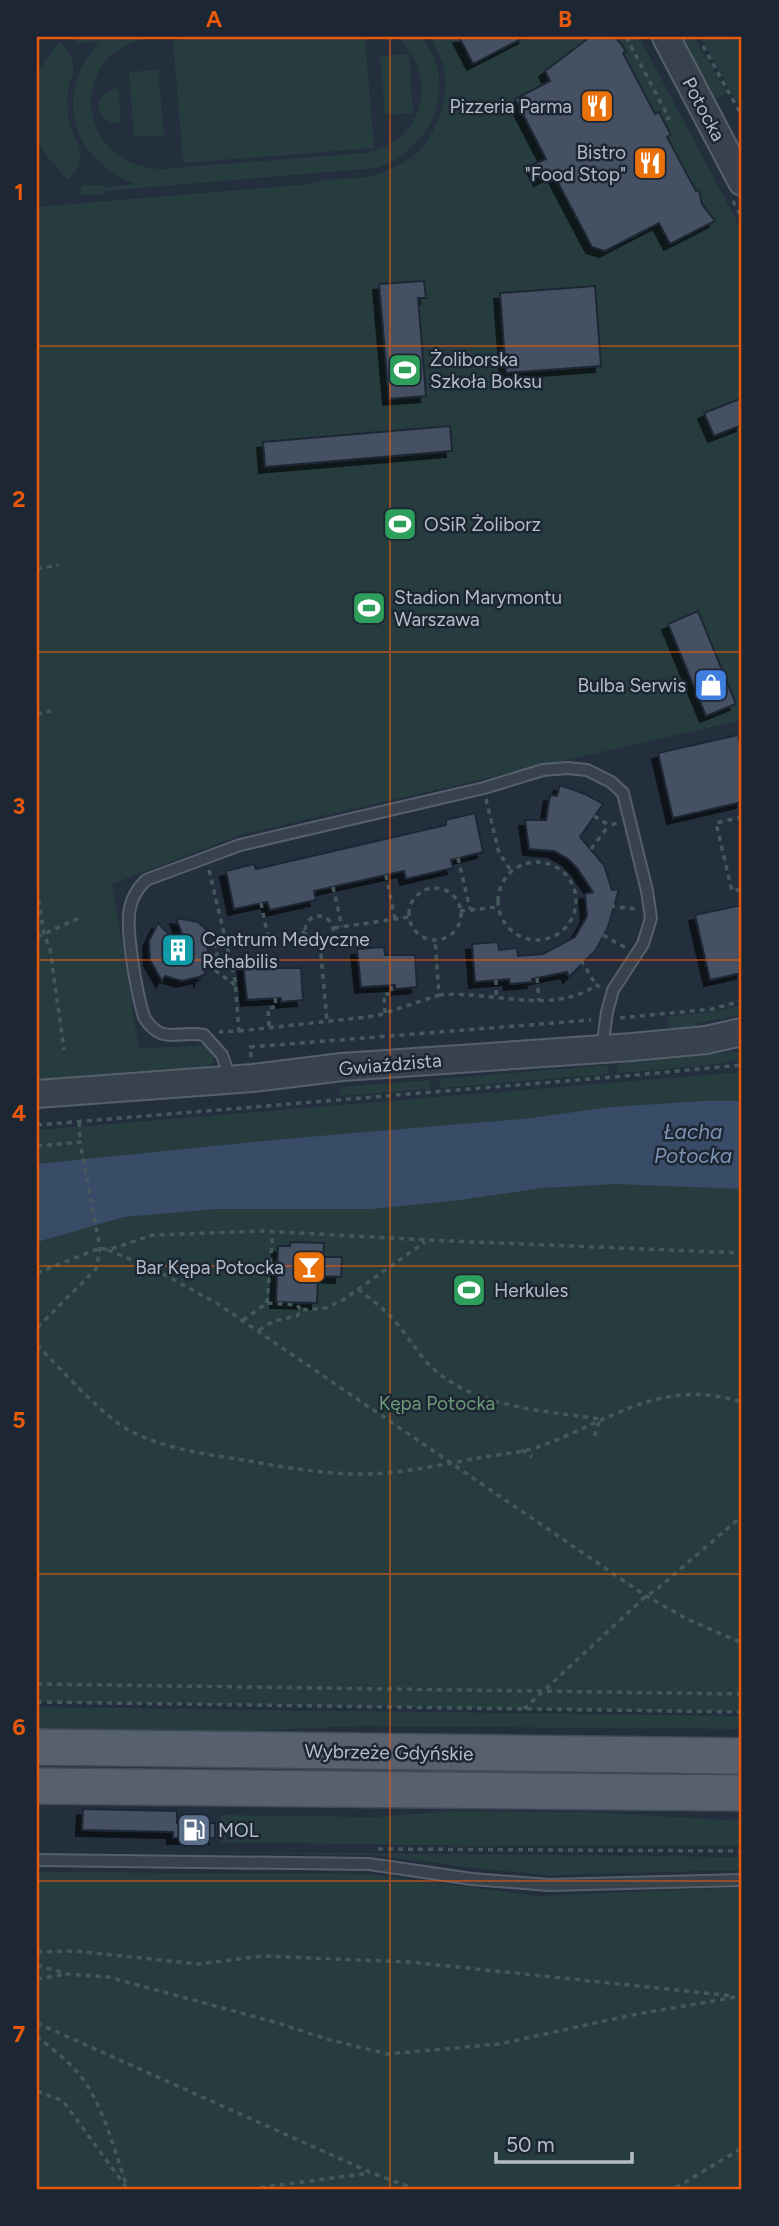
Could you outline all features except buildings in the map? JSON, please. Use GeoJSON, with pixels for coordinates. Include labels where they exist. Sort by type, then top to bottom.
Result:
{"type":"FeatureCollection","features":[{"type":"Feature","properties":{"kind":"main road","name":"Wybrzeże Gdyńskie"},"geometry":{"type":"LineString","coordinates":[[37,1747],[742,1756]]}},
{"type":"Feature","properties":{"kind":"main road","name":"Wybrzeże Gdyńskie"},"geometry":{"type":"LineString","coordinates":[[37,1786],[742,1793]]}},
{"type":"Feature","properties":{"kind":"street","name":"Potocka"},"geometry":{"type":"LineString","coordinates":[[666,37],[742,182]]}},
{"type":"Feature","properties":{"kind":"street","name":"Gwiaździsta"},"geometry":{"type":"LineString","coordinates":[[37,1094],[242,1078],[342,1067],[706,1040],[742,1032]]}},
{"type":"Feature","properties":{"kind":"lane"},"geometry":{"type":"LineString","coordinates":[[242,1078],[201,1034],[162,1036],[150,1028],[144,1017],[128,927],[136,890],[146,880],[240,845],[484,788],[544,770],[568,768],[599,775],[623,793],[648,891],[651,918],[643,944],[613,990],[602,1048]]}},
{"type":"Feature","properties":{"kind":"lane"},"geometry":{"type":"LineString","coordinates":[[37,1860],[369,1864],[472,1879],[548,1885],[742,1880]]}},
{"type":"Feature","properties":{"kind":"path"},"geometry":{"type":"LineString","coordinates":[[626,37],[669,118],[663,120]]}},
{"type":"Feature","properties":{"kind":"path"},"geometry":{"type":"LineString","coordinates":[[703,46],[741,108],[742,116]]}},
{"type":"Feature","properties":{"kind":"path"},"geometry":{"type":"LineString","coordinates":[[37,569],[58,565]]}},
{"type":"Feature","properties":{"kind":"path"},"geometry":{"type":"LineString","coordinates":[[37,713],[51,711]]}},
{"type":"Feature","properties":{"kind":"path"},"geometry":{"type":"LineString","coordinates":[[491,796],[486,797],[499,853],[512,872]]}},
{"type":"Feature","properties":{"kind":"path"},"geometry":{"type":"LineString","coordinates":[[594,816],[609,825],[621,823],[618,812]]}},
{"type":"Feature","properties":{"kind":"path"},"geometry":{"type":"LineString","coordinates":[[742,817],[716,823],[732,891],[742,889]]}},
{"type":"Feature","properties":{"kind":"path"},"geometry":{"type":"LineString","coordinates":[[592,849],[609,825]]}},
{"type":"Feature","properties":{"kind":"path"},"geometry":{"type":"LineString","coordinates":[[206,858],[227,943],[235,985],[239,1031]]}},
{"type":"Feature","properties":{"kind":"path"},"geometry":{"type":"LineString","coordinates":[[458,858],[470,909]]}},
{"type":"Feature","properties":{"kind":"path"},"geometry":{"type":"LineString","coordinates":[[539,862],[560,870],[573,887],[573,916],[562,931],[546,939],[527,939],[510,930],[498,907],[502,883],[512,872],[528,863],[539,862]]}},
{"type":"Feature","properties":{"kind":"path"},"geometry":{"type":"LineString","coordinates":[[386,875],[395,919]]}},
{"type":"Feature","properties":{"kind":"path"},"geometry":{"type":"LineString","coordinates":[[333,887],[342,927]]}},
{"type":"Feature","properties":{"kind":"path"},"geometry":{"type":"LineString","coordinates":[[437,888],[448,892],[456,900],[460,911],[456,929],[450,935],[435,939],[423,937],[416,932],[409,917],[410,906],[416,896],[437,888]]}},
{"type":"Feature","properties":{"kind":"path"},"geometry":{"type":"LineString","coordinates":[[37,890],[44,934],[50,949],[64,1050]]}},
{"type":"Feature","properties":{"kind":"path"},"geometry":{"type":"LineString","coordinates":[[261,904],[268,937]]}},
{"type":"Feature","properties":{"kind":"path"},"geometry":{"type":"LineString","coordinates":[[610,906],[642,909]]}},
{"type":"Feature","properties":{"kind":"path"},"geometry":{"type":"LineString","coordinates":[[460,911],[498,907]]}},
{"type":"Feature","properties":{"kind":"path"},"geometry":{"type":"LineString","coordinates":[[321,916],[327,918],[334,928],[331,938],[320,944],[309,940],[305,932],[309,920],[321,916]]}},
{"type":"Feature","properties":{"kind":"path"},"geometry":{"type":"LineString","coordinates":[[334,928],[409,917]]}},
{"type":"Feature","properties":{"kind":"path"},"geometry":{"type":"LineString","coordinates":[[37,937],[79,918]]}},
{"type":"Feature","properties":{"kind":"path"},"geometry":{"type":"LineString","coordinates":[[235,985],[212,968],[216,944],[305,932]]}},
{"type":"Feature","properties":{"kind":"path"},"geometry":{"type":"LineString","coordinates":[[603,935],[631,951]]}},
{"type":"Feature","properties":{"kind":"path"},"geometry":{"type":"LineString","coordinates":[[435,939],[439,995]]}},
{"type":"Feature","properties":{"kind":"path"},"geometry":{"type":"LineString","coordinates":[[320,944],[327,1021]]}},
{"type":"Feature","properties":{"kind":"path"},"geometry":{"type":"LineString","coordinates":[[580,960],[599,988],[607,981]]}},
{"type":"Feature","properties":{"kind":"path"},"geometry":{"type":"LineString","coordinates":[[537,978],[539,1000]]}},
{"type":"Feature","properties":{"kind":"path"},"geometry":{"type":"LineString","coordinates":[[496,981],[496,998]]}},
{"type":"Feature","properties":{"kind":"path"},"geometry":{"type":"LineString","coordinates":[[386,1013],[384,994],[391,994],[390,983]]}},
{"type":"Feature","properties":{"kind":"path"},"geometry":{"type":"LineString","coordinates":[[207,1038],[210,1032],[239,1031],[386,1013],[439,995],[454,993],[496,998],[563,999],[579,995],[596,985]]}},
{"type":"Feature","properties":{"kind":"path"},"geometry":{"type":"LineString","coordinates":[[269,1027],[268,1008],[276,1007],[275,996]]}},
{"type":"Feature","properties":{"kind":"path"},"geometry":{"type":"LineString","coordinates":[[254,1107],[242,1078],[250,1047],[606,1019],[712,1009],[742,1001]]}},
{"type":"Feature","properties":{"kind":"path"},"geometry":{"type":"LineString","coordinates":[[37,1125],[742,1065]]}},
{"type":"Feature","properties":{"kind":"path"},"geometry":{"type":"LineString","coordinates":[[37,1328],[96,1269],[100,1248],[80,1142],[79,1122]]}},
{"type":"Feature","properties":{"kind":"path"},"geometry":{"type":"LineString","coordinates":[[37,1146],[80,1142]]}},
{"type":"Feature","properties":{"kind":"path"},"geometry":{"type":"LineString","coordinates":[[108,1250],[153,1235],[273,1232],[742,1253]]}},
{"type":"Feature","properties":{"kind":"path"},"geometry":{"type":"LineString","coordinates":[[267,1303],[273,1232]]}},
{"type":"Feature","properties":{"kind":"path"},"geometry":{"type":"LineString","coordinates":[[301,1310],[326,1308],[358,1289],[427,1240]]}},
{"type":"Feature","properties":{"kind":"path"},"geometry":{"type":"LineString","coordinates":[[37,1273],[100,1248],[156,1270],[259,1330],[646,1596],[689,1620],[742,1643]]}},
{"type":"Feature","properties":{"kind":"path"},"geometry":{"type":"LineString","coordinates":[[358,1289],[398,1325],[434,1370],[453,1384],[474,1395],[492,1400],[600,1419]]}},
{"type":"Feature","properties":{"kind":"path"},"geometry":{"type":"LineString","coordinates":[[243,1320],[267,1303],[298,1305],[301,1310]]}},
{"type":"Feature","properties":{"kind":"path"},"geometry":{"type":"LineString","coordinates":[[259,1330],[274,1321],[297,1316],[301,1310]]}},
{"type":"Feature","properties":{"kind":"path"},"geometry":{"type":"LineString","coordinates":[[37,1345],[110,1416],[129,1430],[154,1441],[188,1451],[331,1473],[372,1474],[537,1447],[648,1401],[680,1395],[705,1395],[742,1402]]}},
{"type":"Feature","properties":{"kind":"path"},"geometry":{"type":"LineString","coordinates":[[593,1441],[600,1419]]}},
{"type":"Feature","properties":{"kind":"path"},"geometry":{"type":"LineString","coordinates":[[522,1450],[532,1457]]}},
{"type":"Feature","properties":{"kind":"path"},"geometry":{"type":"LineString","coordinates":[[523,1709],[646,1596],[742,1516]]}},
{"type":"Feature","properties":{"kind":"path"},"geometry":{"type":"LineString","coordinates":[[37,1684],[742,1695]]}},
{"type":"Feature","properties":{"kind":"path"},"geometry":{"type":"LineString","coordinates":[[37,1702],[742,1712]]}},
{"type":"Feature","properties":{"kind":"path"},"geometry":{"type":"LineString","coordinates":[[370,1849],[742,1851]]}},
{"type":"Feature","properties":{"kind":"path"},"geometry":{"type":"LineString","coordinates":[[37,1952],[74,1951],[199,1964],[262,1956],[411,1962],[740,1996]]}},
{"type":"Feature","properties":{"kind":"path"},"geometry":{"type":"LineString","coordinates":[[37,1965],[67,1974],[108,1977],[327,2039],[387,2053],[499,2044],[632,2015],[740,1996]]}},
{"type":"Feature","properties":{"kind":"path"},"geometry":{"type":"LineString","coordinates":[[37,1979],[67,1974]]}},
{"type":"Feature","properties":{"kind":"path"},"geometry":{"type":"LineString","coordinates":[[37,2024],[372,2173],[415,2189]]}},
{"type":"Feature","properties":{"kind":"path"},"geometry":{"type":"LineString","coordinates":[[37,2036],[66,2060],[83,2080],[96,2102],[128,2189]]}},
{"type":"Feature","properties":{"kind":"path"},"geometry":{"type":"LineString","coordinates":[[37,2091],[62,2101],[128,2189]]}},
{"type":"Feature","properties":{"kind":"path"},"geometry":{"type":"LineString","coordinates":[[666,2189],[677,2187],[742,2148]]}},
{"type":"Feature","properties":{"kind":"path"},"geometry":{"type":"LineString","coordinates":[[250,2189],[372,2173]]}},
{"type":"Feature","properties":{"kind":"green space"},"geometry":{"type":"Polygon","coordinates":[[[76,37],[157,37],[128,45],[107,60],[95,81],[91,104],[96,127],[109,148],[131,162],[161,169],[365,153],[385,146],[401,136],[412,122],[419,106],[422,88],[419,70],[411,53],[398,37],[422,37],[433,56],[439,76],[439,95],[434,114],[412,147],[396,159],[376,168],[81,195],[81,186],[135,184],[113,173],[96,159],[83,142],[73,103],[76,82],[85,61],[100,41],[77,43],[76,37]]]}},
{"type":"Feature","properties":{"kind":"green space"},"geometry":{"type":"Polygon","coordinates":[[[214,37],[365,37],[374,148],[183,163],[173,40],[214,37]]]}},
{"type":"Feature","properties":{"kind":"green space","name":"OSiR Żoliborz"},"geometry":{"type":"Polygon","coordinates":[[[639,37],[742,231],[742,720],[243,834],[112,884],[139,1049],[206,1045],[214,1054],[213,1063],[208,1067],[37,1081],[37,207],[310,184],[367,177],[390,169],[416,154],[425,144],[438,119],[445,92],[445,78],[443,65],[432,39],[639,37]]]}},
{"type":"Feature","properties":{"kind":"green space"},"geometry":{"type":"Polygon","coordinates":[[[678,37],[694,37],[727,93],[712,101],[678,37]]]}},
{"type":"Feature","properties":{"kind":"green space"},"geometry":{"type":"Polygon","coordinates":[[[700,37],[733,37],[734,40],[742,37],[742,104],[739,105],[700,37]]]}},
{"type":"Feature","properties":{"kind":"green space"},"geometry":{"type":"Polygon","coordinates":[[[59,42],[69,52],[72,61],[68,110],[80,156],[78,167],[67,179],[50,160],[37,139],[37,72],[59,42]]]}},
{"type":"Feature","properties":{"kind":"green space"},"geometry":{"type":"Polygon","coordinates":[[[409,54],[413,113],[385,115],[380,56],[409,54]]]}},
{"type":"Feature","properties":{"kind":"green space"},"geometry":{"type":"Polygon","coordinates":[[[158,70],[164,135],[134,137],[129,72],[158,70]]]}},
{"type":"Feature","properties":{"kind":"green space"},"geometry":{"type":"Polygon","coordinates":[[[118,88],[121,122],[113,123],[101,114],[99,104],[105,94],[118,88]]]}},
{"type":"Feature","properties":{"kind":"green space"},"geometry":{"type":"Polygon","coordinates":[[[742,1005],[742,1014],[696,1024],[696,1027],[669,1028],[667,1017],[742,1005]]]}},
{"type":"Feature","properties":{"kind":"green space"},"geometry":{"type":"Polygon","coordinates":[[[742,1051],[742,1059],[702,1066],[618,1073],[617,1064],[742,1051]]]}},
{"type":"Feature","properties":{"kind":"green space"},"geometry":{"type":"Polygon","coordinates":[[[608,1065],[608,1074],[440,1088],[439,1079],[608,1065]]]}},
{"type":"Feature","properties":{"kind":"green space","name":"Kępa Potocka"},"geometry":{"type":"Polygon","coordinates":[[[742,1072],[742,1712],[37,1702],[37,1130],[742,1072]]]}},
{"type":"Feature","properties":{"kind":"green space"},"geometry":{"type":"Polygon","coordinates":[[[430,1080],[430,1089],[339,1096],[341,1087],[430,1080]]]}},
{"type":"Feature","properties":{"kind":"green space"},"geometry":{"type":"Polygon","coordinates":[[[37,1707],[742,1716],[742,1729],[359,1726],[228,1732],[37,1729],[37,1707]]]}},
{"type":"Feature","properties":{"kind":"green space"},"geometry":{"type":"Polygon","coordinates":[[[454,1811],[586,1812],[742,1821],[742,1846],[221,1842],[221,1831],[226,1832],[226,1839],[240,1838],[239,1827],[221,1828],[222,1815],[376,1817],[454,1811]]]}},
{"type":"Feature","properties":{"kind":"green space"},"geometry":{"type":"Polygon","coordinates":[[[37,1850],[742,1857],[742,1870],[551,1875],[372,1855],[37,1850]]]}},
{"type":"Feature","properties":{"kind":"green space"},"geometry":{"type":"Polygon","coordinates":[[[37,1872],[368,1874],[539,1896],[742,1887],[742,2189],[37,2189],[37,1872]]]}},
{"type":"Feature","properties":{"kind":"water","name":"Łacha Potocka"},"geometry":{"type":"Polygon","coordinates":[[[742,1101],[742,1189],[616,1184],[542,1188],[372,1209],[217,1209],[124,1217],[37,1242],[37,1164],[284,1139],[523,1119],[611,1107],[742,1101]]]}},
{"type":"Feature","properties":{"kind":"place","name":"Pizzeria Parma"},"geometry":{"type":"Point","coordinates":[597,106]}},
{"type":"Feature","properties":{"kind":"place","name":"Bistro \"Food Stop\""},"geometry":{"type":"Point","coordinates":[650,163]}},
{"type":"Feature","properties":{"kind":"place","name":"Żoliborska Szkoła Boksu"},"geometry":{"type":"Point","coordinates":[405,370]}},
{"type":"Feature","properties":{"kind":"place","name":"OSiR Żoliborz"},"geometry":{"type":"Point","coordinates":[400,524]}},
{"type":"Feature","properties":{"kind":"place","name":"Stadion Marymontu Warszawa"},"geometry":{"type":"Point","coordinates":[369,608]}},
{"type":"Feature","properties":{"kind":"place","name":"Bulba Serwis"},"geometry":{"type":"Point","coordinates":[711,685]}},
{"type":"Feature","properties":{"kind":"place","name":"Centrum Medyczne Rehabilis"},"geometry":{"type":"Point","coordinates":[178,950]}},
{"type":"Feature","properties":{"kind":"place","name":"Bar Kępa Potocka"},"geometry":{"type":"Point","coordinates":[309,1267]}},
{"type":"Feature","properties":{"kind":"place","name":"Herkules"},"geometry":{"type":"Point","coordinates":[469,1290]}},
{"type":"Feature","properties":{"kind":"place","name":"MOL"},"geometry":{"type":"Point","coordinates":[194,1830]}}]}
